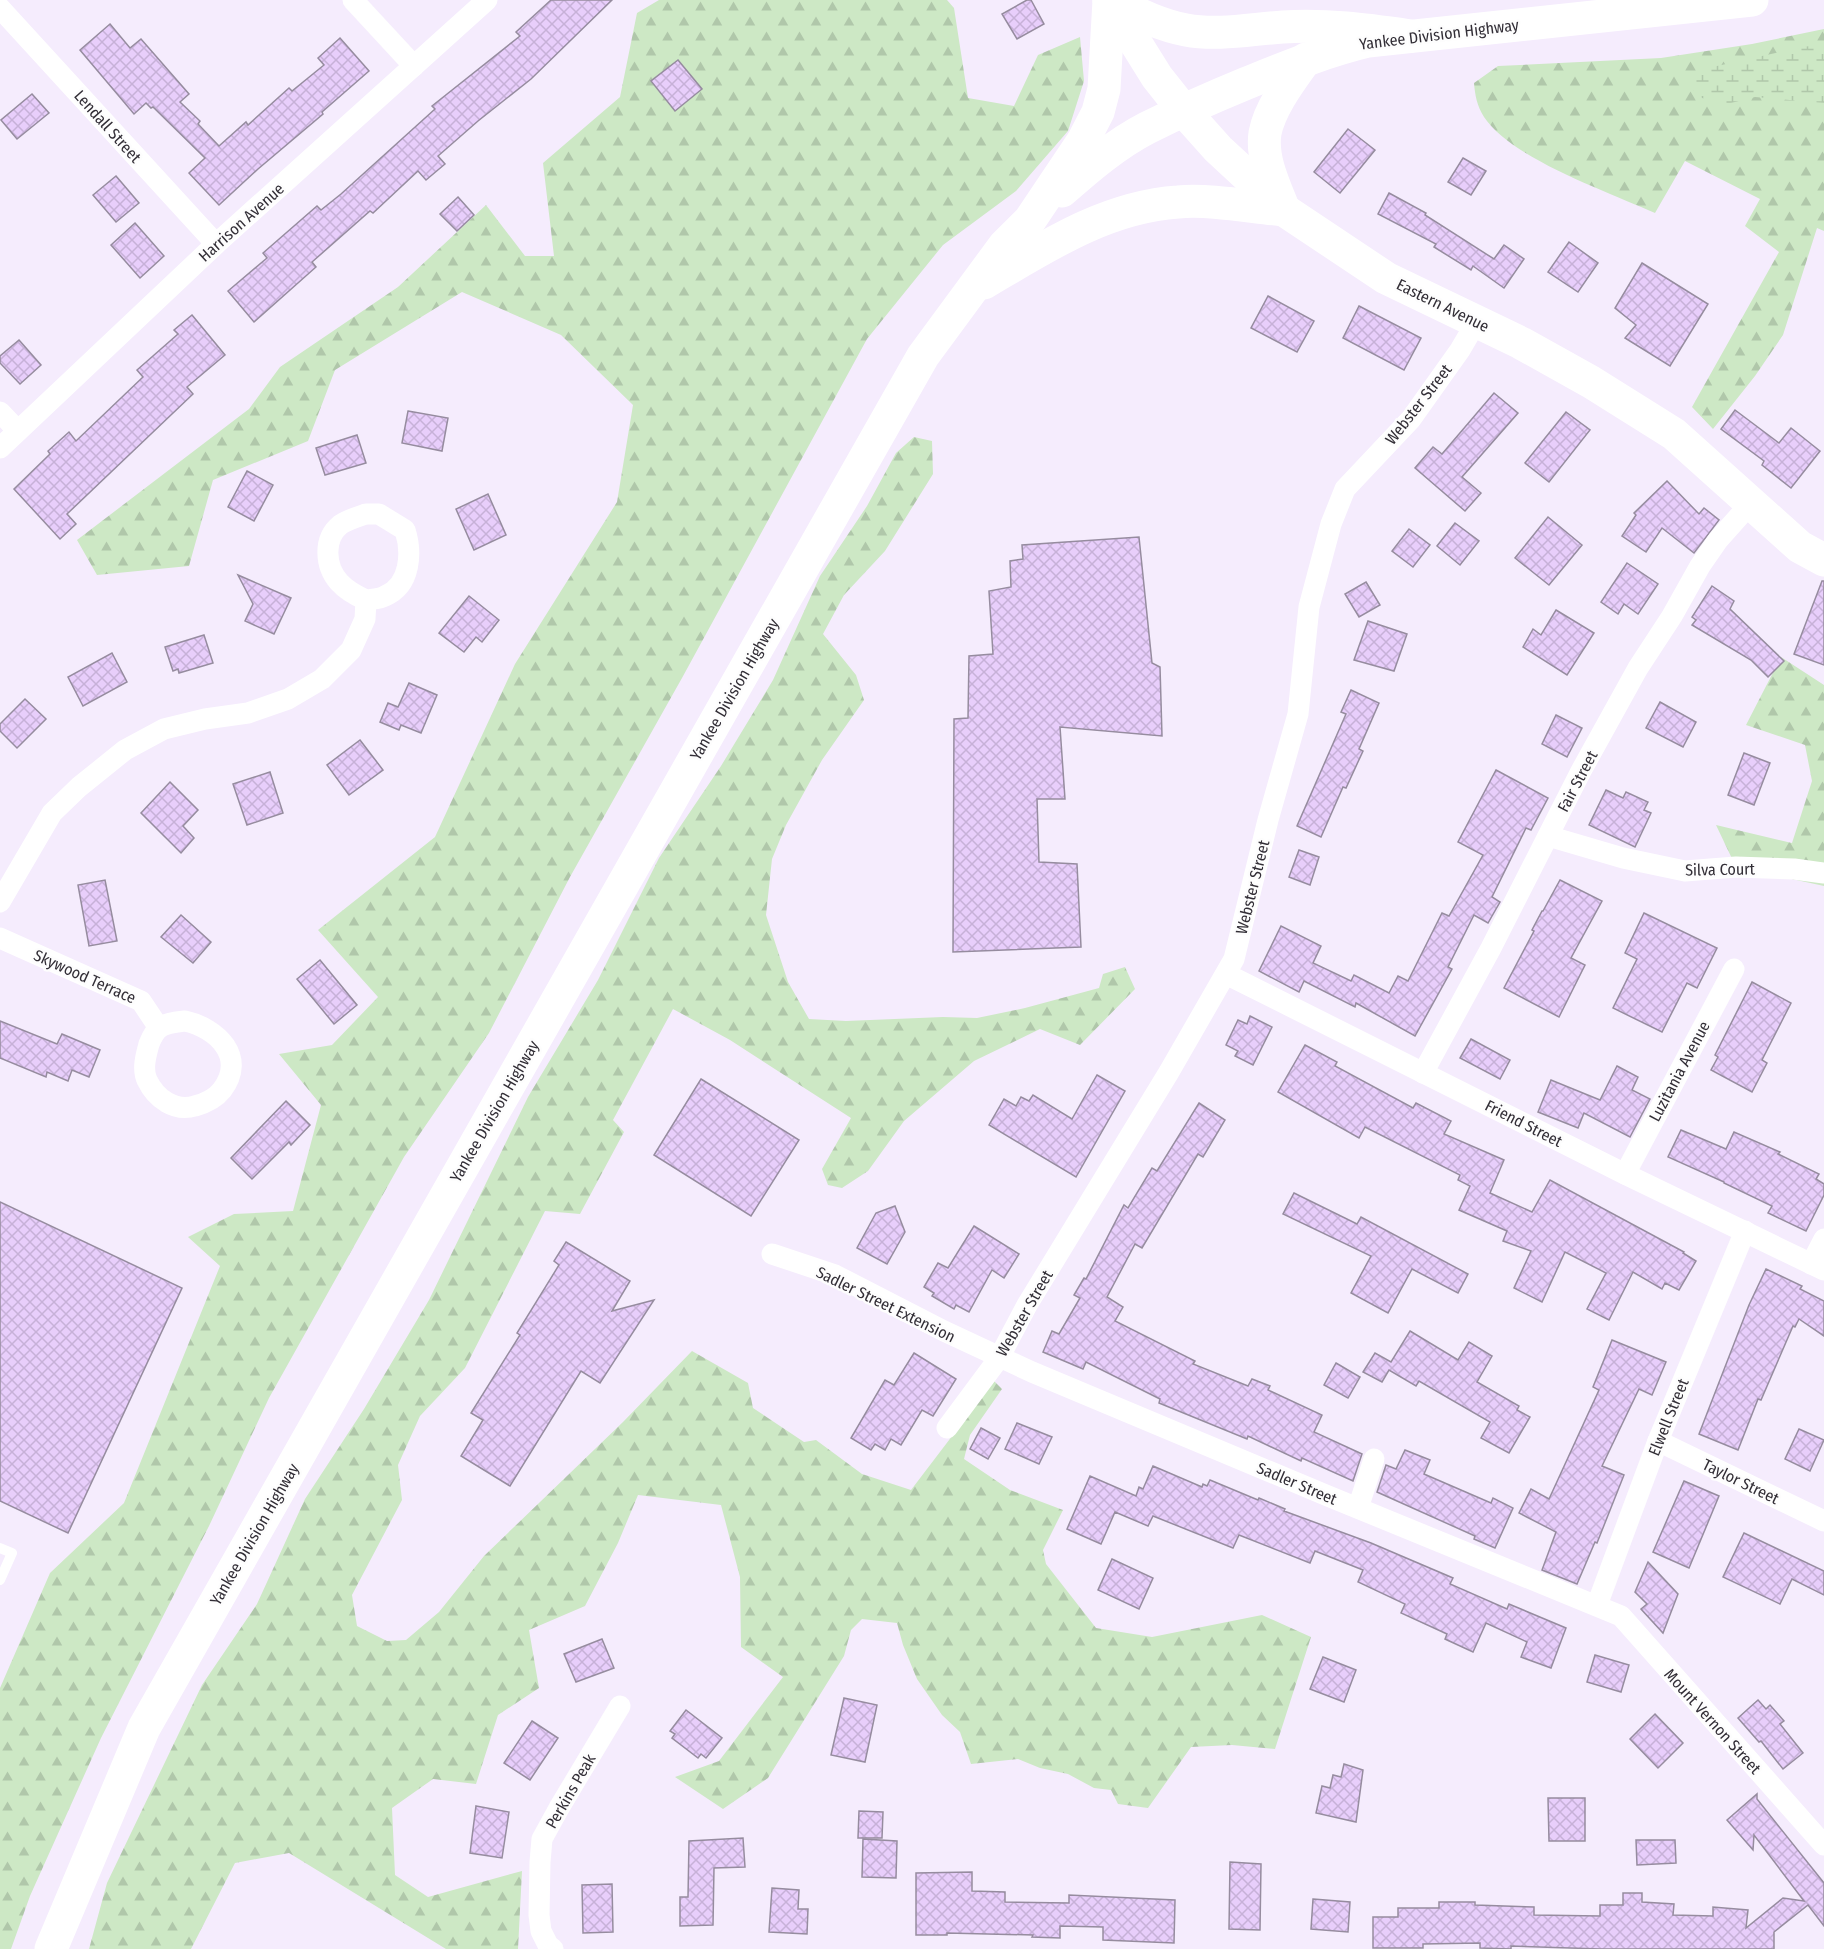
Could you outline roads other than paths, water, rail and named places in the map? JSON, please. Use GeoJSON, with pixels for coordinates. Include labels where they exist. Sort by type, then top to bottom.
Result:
{"type":"FeatureCollection","features":[{"type":"Feature","properties":{"kind":"main road"},"geometry":{"type":"LineString","coordinates":[[1030,220],[1083,141],[1098,112],[1107,66],[1109,0],[1155,21],[1189,31],[1228,32],[1283,27],[1336,26],[1411,36]]}},
{"type":"Feature","properties":{"kind":"main road","name":"Eastern Avenue"},"geometry":{"type":"LineString","coordinates":[[1109,0],[1157,76],[1184,111],[1218,149],[1284,210],[1386,278],[1477,321],[1592,382],[1674,434],[1800,547],[1824,560]]}},
{"type":"Feature","properties":{"kind":"main road","name":"Yankee Division Highway"},"geometry":{"type":"LineString","coordinates":[[51,1949],[144,1728],[923,356],[1005,246],[1030,220],[1106,155],[1145,129],[1306,59],[1368,41],[1752,0]]}},
{"type":"Feature","properties":{"kind":"main road"},"geometry":{"type":"LineString","coordinates":[[970,290],[1071,233],[1104,218],[1137,208],[1191,201],[1284,210],[1268,166],[1265,133],[1279,99],[1306,59]]}},
{"type":"Feature","properties":{"kind":"street"},"geometry":{"type":"LineString","coordinates":[[353,0],[414,66]]}},
{"type":"Feature","properties":{"kind":"street","name":"Harrison Avenue"},"geometry":{"type":"LineString","coordinates":[[0,448],[216,244],[487,0]]}},
{"type":"Feature","properties":{"kind":"street","name":"Lendall Street"},"geometry":{"type":"LineString","coordinates":[[0,8],[216,244]]}},
{"type":"Feature","properties":{"kind":"street","name":"Webster Street"},"geometry":{"type":"LineString","coordinates":[[947,1428],[999,1358],[1027,1305],[1169,1072],[1234,959],[1268,820],[1298,714],[1309,607],[1331,524],[1345,489],[1411,418],[1460,350],[1477,321]]}},
{"type":"Feature","properties":{"kind":"street"},"geometry":{"type":"LineString","coordinates":[[0,412],[18,431]]}},
{"type":"Feature","properties":{"kind":"street","name":"Fair Street"},"geometry":{"type":"LineString","coordinates":[[1423,1073],[1638,668],[1672,616],[1700,566],[1718,540],[1751,503]]}},
{"type":"Feature","properties":{"kind":"street"},"geometry":{"type":"LineString","coordinates":[[366,514],[380,514],[405,530],[410,557],[404,577],[396,588],[385,596],[366,600],[347,589],[331,570],[328,542],[338,526],[366,514]]}},
{"type":"Feature","properties":{"kind":"street"},"geometry":{"type":"LineString","coordinates":[[0,902],[52,813],[88,780],[125,750],[164,729],[248,713],[288,699],[322,679],[351,650],[364,619],[366,600]]}},
{"type":"Feature","properties":{"kind":"street","name":"Silva Court"},"geometry":{"type":"LineString","coordinates":[[1548,836],[1623,858],[1685,871],[1736,867],[1794,869],[1824,873]]}},
{"type":"Feature","properties":{"kind":"street","name":"Skywood Terrace"},"geometry":{"type":"LineString","coordinates":[[0,938],[141,1001],[159,1028]]}},
{"type":"Feature","properties":{"kind":"street","name":"Luzitania Avenue"},"geometry":{"type":"LineString","coordinates":[[1625,1174],[1734,969]]}},
{"type":"Feature","properties":{"kind":"street","name":"Friend Street"},"geometry":{"type":"LineString","coordinates":[[1226,974],[1625,1174],[1817,1267]]}},
{"type":"Feature","properties":{"kind":"street"},"geometry":{"type":"LineString","coordinates":[[185,1021],[199,1024],[219,1037],[229,1050],[232,1068],[228,1081],[209,1101],[185,1109],[170,1105],[157,1094],[147,1079],[145,1066],[152,1038],[159,1028],[173,1022],[185,1021]]}},
{"type":"Feature","properties":{"kind":"street","name":"Elwell Street"},"geometry":{"type":"LineString","coordinates":[[1597,1605],[1658,1441],[1745,1231]]}},
{"type":"Feature","properties":{"kind":"street"},"geometry":{"type":"LineString","coordinates":[[1817,1267],[1824,1239]]}},
{"type":"Feature","properties":{"kind":"street","name":"Sadler Street Extension"},"geometry":{"type":"LineString","coordinates":[[772,1254],[835,1275],[999,1358]]}},
{"type":"Feature","properties":{"kind":"street","name":"Sadler Street"},"geometry":{"type":"LineString","coordinates":[[999,1358],[1597,1605]]}},
{"type":"Feature","properties":{"kind":"street","name":"Taylor Street"},"geometry":{"type":"LineString","coordinates":[[1658,1441],[1824,1521]]}},
{"type":"Feature","properties":{"kind":"street"},"geometry":{"type":"LineString","coordinates":[[1358,1508],[1374,1459]]}},
{"type":"Feature","properties":{"kind":"street","name":"Mount Vernon Street"},"geometry":{"type":"LineString","coordinates":[[1597,1605],[1621,1616],[1824,1845]]}},
{"type":"Feature","properties":{"kind":"street","name":"Perkins Peak"},"geometry":{"type":"LineString","coordinates":[[553,1949],[548,1945],[541,1931],[539,1915],[542,1839],[620,1706]]}},
{"type":"Feature","properties":{"kind":"lane"},"geometry":{"type":"LineString","coordinates":[[0,1548],[12,1553],[0,1580]]}}]}
